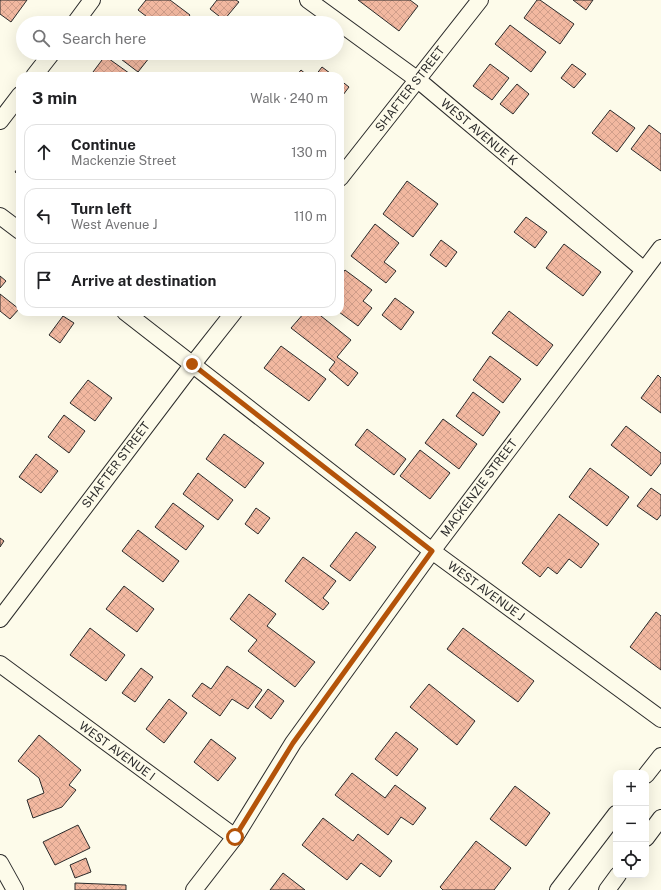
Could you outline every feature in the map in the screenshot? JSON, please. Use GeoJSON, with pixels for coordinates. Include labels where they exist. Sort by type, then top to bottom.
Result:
{"type":"FeatureCollection","features":[{"type":"Feature","properties":{"kind":"street"},"geometry":{"type":"LineString","coordinates":[[79,16],[92,0]]}},
{"type":"Feature","properties":{"kind":"street","name":"WEST AVENUE K"},"geometry":{"type":"LineString","coordinates":[[308,0],[330,16]]}},
{"type":"Feature","properties":{"kind":"street","name":"SHAFTER STREET"},"geometry":{"type":"LineString","coordinates":[[344,173],[480,0]]}},
{"type":"Feature","properties":{"kind":"street","name":"WEST AVENUE K"},"geometry":{"type":"LineString","coordinates":[[344,26],[418,80],[644,270]]}},
{"type":"Feature","properties":{"kind":"street"},"geometry":{"type":"LineString","coordinates":[[37,72],[47,60]]}},
{"type":"Feature","properties":{"kind":"street"},"geometry":{"type":"LineString","coordinates":[[0,121],[16,100]]}},
{"type":"Feature","properties":{"kind":"street"},"geometry":{"type":"LineString","coordinates":[[0,216],[16,228]]}},
{"type":"Feature","properties":{"kind":"street","name":"MACKENZIE STREET"},"geometry":{"type":"LineString","coordinates":[[194,890],[235,837],[293,743],[432,551],[661,248]]}},
{"type":"Feature","properties":{"kind":"street","name":"WEST AVENUE J"},"geometry":{"type":"LineString","coordinates":[[130,316],[432,551],[661,719]]}},
{"type":"Feature","properties":{"kind":"street","name":"SHAFTER STREET"},"geometry":{"type":"LineString","coordinates":[[0,619],[192,364],[231,316]]}},
{"type":"Feature","properties":{"kind":"street","name":"WEST AVENUE I"},"geometry":{"type":"LineString","coordinates":[[0,664],[235,837]]}},
{"type":"Feature","properties":{"kind":"street"},"geometry":{"type":"LineString","coordinates":[[649,771],[661,756]]}},
{"type":"Feature","properties":{"kind":"street"},"geometry":{"type":"LineString","coordinates":[[558,890],[613,818]]}},
{"type":"Feature","properties":{"kind":"street"},"geometry":{"type":"LineString","coordinates":[[649,834],[661,818]]}},
{"type":"Feature","properties":{"kind":"street"},"geometry":{"type":"LineString","coordinates":[[0,863],[15,890]]}},
{"type":"Feature","properties":{"kind":"street"},"geometry":{"type":"LineString","coordinates":[[607,890],[616,878]]}},
{"type":"Feature","properties":{"kind":"building"},"geometry":{"type":"Polygon","coordinates":[[[0,0],[27,0],[11,22],[0,14],[0,0]]]}},
{"type":"Feature","properties":{"kind":"building"},"geometry":{"type":"Polygon","coordinates":[[[146,0],[170,0],[190,15],[146,16],[138,10],[146,0]]]}},
{"type":"Feature","properties":{"kind":"building"},"geometry":{"type":"Polygon","coordinates":[[[217,0],[236,0],[239,2],[227,16],[219,16],[210,9],[217,0]]]}},
{"type":"Feature","properties":{"kind":"building"},"geometry":{"type":"Polygon","coordinates":[[[358,0],[410,0],[418,6],[399,31],[358,0]]]}},
{"type":"Feature","properties":{"kind":"building"},"geometry":{"type":"Polygon","coordinates":[[[537,0],[540,0],[574,24],[560,44],[524,18],[537,0]]]}},
{"type":"Feature","properties":{"kind":"building"},"geometry":{"type":"Polygon","coordinates":[[[573,0],[593,0],[586,10],[573,0]]]}},
{"type":"Feature","properties":{"kind":"building"},"geometry":{"type":"Polygon","coordinates":[[[510,25],[546,52],[531,72],[495,44],[510,25]]]}},
{"type":"Feature","properties":{"kind":"building"},"geometry":{"type":"Polygon","coordinates":[[[102,60],[111,60],[127,72],[93,72],[102,60]]]}},
{"type":"Feature","properties":{"kind":"building"},"geometry":{"type":"Polygon","coordinates":[[[122,60],[147,60],[138,72],[122,60]]]}},
{"type":"Feature","properties":{"kind":"building"},"geometry":{"type":"Polygon","coordinates":[[[490,64],[509,78],[492,100],[473,86],[490,64]]]}},
{"type":"Feature","properties":{"kind":"building"},"geometry":{"type":"Polygon","coordinates":[[[572,64],[586,74],[574,88],[561,78],[572,64]]]}},
{"type":"Feature","properties":{"kind":"building"},"geometry":{"type":"Polygon","coordinates":[[[322,67],[329,72],[318,72],[322,67]]]}},
{"type":"Feature","properties":{"kind":"building"},"geometry":{"type":"Polygon","coordinates":[[[344,83],[349,87],[344,94],[344,83]]]}},
{"type":"Feature","properties":{"kind":"building"},"geometry":{"type":"Polygon","coordinates":[[[517,84],[529,94],[513,114],[500,104],[517,84]]]}},
{"type":"Feature","properties":{"kind":"building"},"geometry":{"type":"Polygon","coordinates":[[[610,110],[635,128],[617,152],[592,133],[610,110]]]}},
{"type":"Feature","properties":{"kind":"building"},"geometry":{"type":"Polygon","coordinates":[[[649,125],[661,134],[661,171],[631,149],[649,125]]]}},
{"type":"Feature","properties":{"kind":"building"},"geometry":{"type":"Polygon","coordinates":[[[407,181],[438,204],[413,237],[383,214],[407,181]]]}},
{"type":"Feature","properties":{"kind":"building"},"geometry":{"type":"Polygon","coordinates":[[[526,217],[547,232],[535,248],[514,232],[526,217]]]}},
{"type":"Feature","properties":{"kind":"building"},"geometry":{"type":"Polygon","coordinates":[[[375,224],[399,243],[384,262],[396,271],[386,283],[351,256],[375,224]]]}},
{"type":"Feature","properties":{"kind":"building"},"geometry":{"type":"Polygon","coordinates":[[[441,240],[457,252],[446,267],[430,255],[441,240]]]}},
{"type":"Feature","properties":{"kind":"building"},"geometry":{"type":"Polygon","coordinates":[[[564,244],[601,272],[583,296],[546,268],[564,244]]]}},
{"type":"Feature","properties":{"kind":"building"},"geometry":{"type":"Polygon","coordinates":[[[345,270],[372,290],[363,301],[372,308],[358,326],[344,316],[345,270]]]}},
{"type":"Feature","properties":{"kind":"building"},"geometry":{"type":"Polygon","coordinates":[[[0,276],[6,281],[0,288],[0,276]]]}},
{"type":"Feature","properties":{"kind":"building"},"geometry":{"type":"Polygon","coordinates":[[[0,294],[16,307],[16,312],[10,319],[0,311],[0,294]]]}},
{"type":"Feature","properties":{"kind":"building"},"geometry":{"type":"Polygon","coordinates":[[[395,298],[414,312],[401,330],[382,315],[395,298]]]}},
{"type":"Feature","properties":{"kind":"building"},"geometry":{"type":"Polygon","coordinates":[[[509,311],[553,345],[537,366],[492,333],[509,311]]]}},
{"type":"Feature","properties":{"kind":"building"},"geometry":{"type":"Polygon","coordinates":[[[63,316],[74,323],[60,343],[49,335],[63,316]]]}},
{"type":"Feature","properties":{"kind":"building"},"geometry":{"type":"Polygon","coordinates":[[[302,316],[321,316],[351,340],[337,357],[358,373],[348,386],[329,370],[335,362],[291,328],[302,316]]]}},
{"type":"Feature","properties":{"kind":"building"},"geometry":{"type":"Polygon","coordinates":[[[281,346],[326,379],[309,401],[264,368],[281,346]]]}},
{"type":"Feature","properties":{"kind":"building"},"geometry":{"type":"Polygon","coordinates":[[[490,356],[521,379],[503,403],[473,380],[490,356]]]}},
{"type":"Feature","properties":{"kind":"building"},"geometry":{"type":"Polygon","coordinates":[[[658,375],[661,378],[661,413],[641,398],[658,375]]]}},
{"type":"Feature","properties":{"kind":"building"},"geometry":{"type":"Polygon","coordinates":[[[88,380],[112,398],[95,421],[70,403],[88,380]]]}},
{"type":"Feature","properties":{"kind":"building"},"geometry":{"type":"Polygon","coordinates":[[[473,392],[500,412],[483,436],[456,416],[473,392]]]}},
{"type":"Feature","properties":{"kind":"building"},"geometry":{"type":"Polygon","coordinates":[[[64,415],[85,431],[69,453],[48,437],[64,415]]]}},
{"type":"Feature","properties":{"kind":"building"},"geometry":{"type":"Polygon","coordinates":[[[443,419],[477,444],[459,469],[425,443],[443,419]]]}},
{"type":"Feature","properties":{"kind":"building"},"geometry":{"type":"Polygon","coordinates":[[[626,426],[661,453],[661,463],[651,476],[611,445],[626,426]]]}},
{"type":"Feature","properties":{"kind":"building"},"geometry":{"type":"Polygon","coordinates":[[[367,429],[406,459],[394,475],[355,445],[367,429]]]}},
{"type":"Feature","properties":{"kind":"building"},"geometry":{"type":"Polygon","coordinates":[[[224,434],[264,463],[245,488],[206,459],[224,434]]]}},
{"type":"Feature","properties":{"kind":"building"},"geometry":{"type":"Polygon","coordinates":[[[420,450],[450,473],[430,499],[400,476],[420,450]]]}},
{"type":"Feature","properties":{"kind":"building"},"geometry":{"type":"Polygon","coordinates":[[[36,454],[58,471],[41,493],[19,477],[36,454]]]}},
{"type":"Feature","properties":{"kind":"building"},"geometry":{"type":"Polygon","coordinates":[[[590,468],[629,497],[607,526],[569,497],[590,468]]]}},
{"type":"Feature","properties":{"kind":"building"},"geometry":{"type":"Polygon","coordinates":[[[198,473],[233,500],[218,520],[183,494],[198,473]]]}},
{"type":"Feature","properties":{"kind":"building"},"geometry":{"type":"Polygon","coordinates":[[[651,488],[661,495],[661,515],[657,520],[637,506],[651,488]]]}},
{"type":"Feature","properties":{"kind":"building"},"geometry":{"type":"Polygon","coordinates":[[[173,503],[204,526],[186,550],[155,527],[173,503]]]}},
{"type":"Feature","properties":{"kind":"building"},"geometry":{"type":"Polygon","coordinates":[[[256,508],[270,518],[258,534],[245,524],[256,508]]]}},
{"type":"Feature","properties":{"kind":"building"},"geometry":{"type":"Polygon","coordinates":[[[559,514],[599,544],[581,568],[569,559],[557,574],[548,567],[540,577],[522,563],[559,514]]]}},
{"type":"Feature","properties":{"kind":"building"},"geometry":{"type":"Polygon","coordinates":[[[138,530],[179,561],[163,582],[122,551],[138,530]]]}},
{"type":"Feature","properties":{"kind":"building"},"geometry":{"type":"Polygon","coordinates":[[[356,532],[376,547],[350,581],[330,566],[356,532]]]}},
{"type":"Feature","properties":{"kind":"building"},"geometry":{"type":"Polygon","coordinates":[[[0,538],[4,541],[0,547],[0,538]]]}},
{"type":"Feature","properties":{"kind":"building"},"geometry":{"type":"Polygon","coordinates":[[[303,557],[336,581],[323,598],[329,603],[323,610],[285,581],[303,557]]]}},
{"type":"Feature","properties":{"kind":"building"},"geometry":{"type":"Polygon","coordinates":[[[124,586],[154,609],[137,632],[106,609],[124,586]]]}},
{"type":"Feature","properties":{"kind":"building"},"geometry":{"type":"Polygon","coordinates":[[[249,594],[276,614],[267,626],[315,662],[295,687],[248,651],[257,640],[230,619],[249,594]]]}},
{"type":"Feature","properties":{"kind":"building"},"geometry":{"type":"Polygon","coordinates":[[[656,612],[661,616],[661,670],[630,647],[656,612]]]}},
{"type":"Feature","properties":{"kind":"building"},"geometry":{"type":"Polygon","coordinates":[[[90,628],[125,655],[106,681],[70,655],[90,628]]]}},
{"type":"Feature","properties":{"kind":"building"},"geometry":{"type":"Polygon","coordinates":[[[463,628],[534,681],[518,702],[447,649],[463,628]]]}},
{"type":"Feature","properties":{"kind":"building"},"geometry":{"type":"Polygon","coordinates":[[[227,666],[262,690],[248,709],[232,699],[220,716],[192,696],[202,683],[211,689],[227,666]]]}},
{"type":"Feature","properties":{"kind":"building"},"geometry":{"type":"Polygon","coordinates":[[[141,668],[153,677],[135,702],[122,693],[141,668]]]}},
{"type":"Feature","properties":{"kind":"building"},"geometry":{"type":"Polygon","coordinates":[[[429,684],[475,721],[457,745],[410,707],[429,684]]]}},
{"type":"Feature","properties":{"kind":"building"},"geometry":{"type":"Polygon","coordinates":[[[268,689],[284,701],[271,719],[255,707],[268,689]]]}},
{"type":"Feature","properties":{"kind":"building"},"geometry":{"type":"Polygon","coordinates":[[[169,699],[187,713],[164,743],[146,729],[169,699]]]}},
{"type":"Feature","properties":{"kind":"building"},"geometry":{"type":"Polygon","coordinates":[[[396,732],[418,749],[397,776],[375,759],[396,732]]]}},
{"type":"Feature","properties":{"kind":"building"},"geometry":{"type":"Polygon","coordinates":[[[39,735],[81,770],[69,785],[76,790],[62,807],[33,818],[27,800],[44,793],[39,778],[18,761],[39,735]]]}},
{"type":"Feature","properties":{"kind":"building"},"geometry":{"type":"Polygon","coordinates":[[[211,739],[236,758],[218,781],[194,762],[211,739]]]}},
{"type":"Feature","properties":{"kind":"building"},"geometry":{"type":"Polygon","coordinates":[[[352,773],[385,798],[395,785],[426,808],[413,825],[401,817],[388,835],[335,795],[352,773]]]}},
{"type":"Feature","properties":{"kind":"building"},"geometry":{"type":"Polygon","coordinates":[[[515,786],[550,813],[526,846],[490,819],[515,786]]]}},
{"type":"Feature","properties":{"kind":"building"},"geometry":{"type":"Polygon","coordinates":[[[323,818],[353,841],[358,834],[392,861],[380,877],[361,863],[347,880],[302,845],[323,818]]]}},
{"type":"Feature","properties":{"kind":"building"},"geometry":{"type":"Polygon","coordinates":[[[78,825],[90,848],[55,865],[43,842],[78,825]]]}},
{"type":"Feature","properties":{"kind":"building"},"geometry":{"type":"Polygon","coordinates":[[[476,841],[511,868],[494,890],[443,890],[440,887],[476,841]]]}},
{"type":"Feature","properties":{"kind":"building"},"geometry":{"type":"Polygon","coordinates":[[[86,858],[91,872],[75,878],[70,865],[86,858]]]}},
{"type":"Feature","properties":{"kind":"building"},"geometry":{"type":"Polygon","coordinates":[[[283,873],[305,890],[270,890],[283,873]]]}},
{"type":"Feature","properties":{"kind":"building"},"geometry":{"type":"Polygon","coordinates":[[[75,883],[126,885],[126,890],[75,890],[75,883]]]}},
{"type":"Feature","properties":{"kind":"route"},"geometry":{"type":"LineString","coordinates":[[192,364],[432,551],[293,743],[235,837]]}}]}
